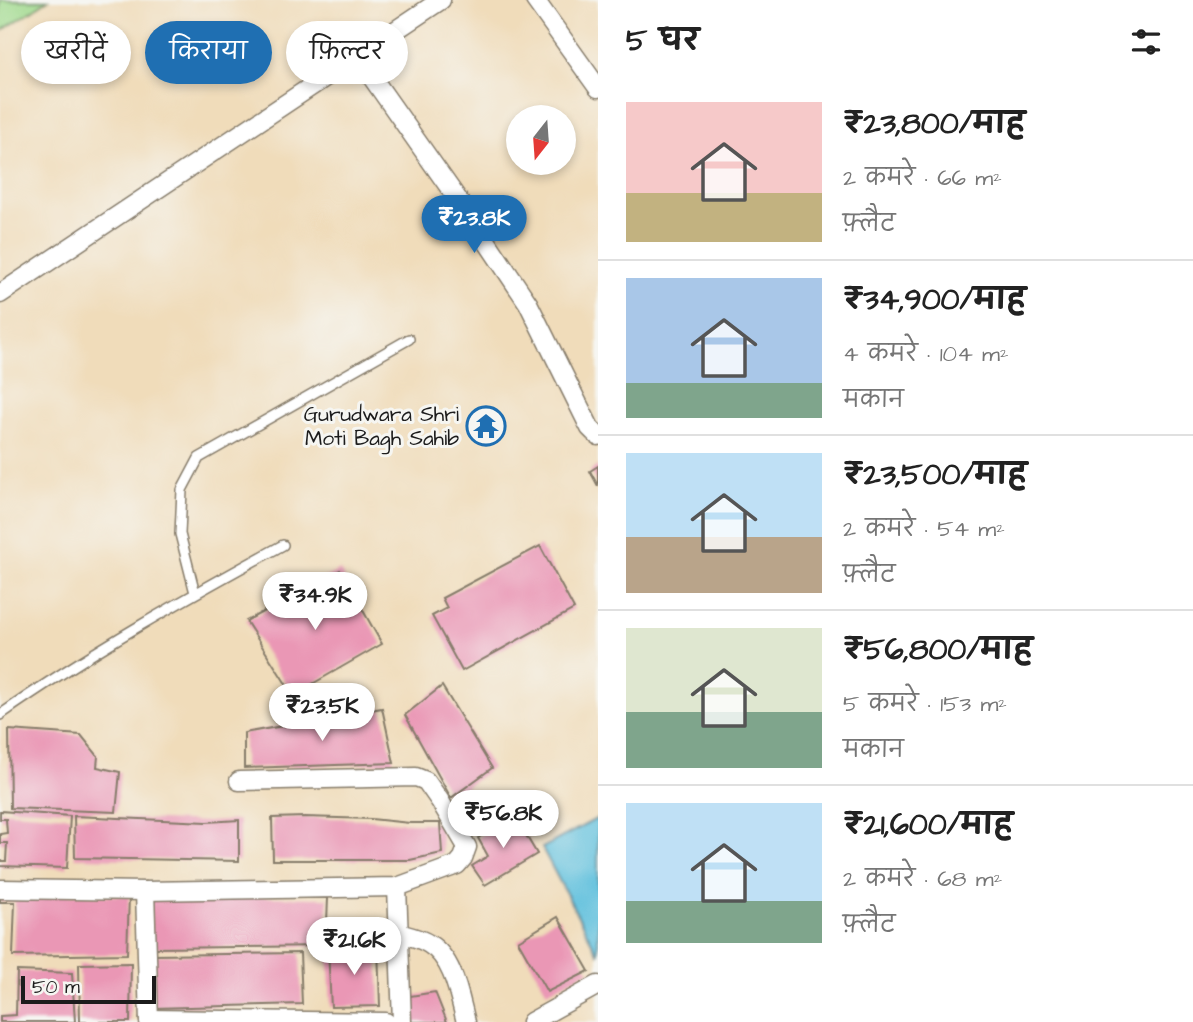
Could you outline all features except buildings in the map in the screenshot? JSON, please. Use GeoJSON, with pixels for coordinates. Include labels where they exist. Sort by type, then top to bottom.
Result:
{"type":"FeatureCollection","features":[{"type":"Feature","properties":{"kind":"street"},"geometry":{"type":"LineString","coordinates":[[408,22],[441,0]]}},
{"type":"Feature","properties":{"kind":"street"},"geometry":{"type":"LineString","coordinates":[[535,0],[598,88]]}},
{"type":"Feature","properties":{"kind":"street"},"geometry":{"type":"LineString","coordinates":[[0,294],[316,84]]}},
{"type":"Feature","properties":{"kind":"street"},"geometry":{"type":"LineString","coordinates":[[377,84],[528,303],[590,428],[598,436]]}},
{"type":"Feature","properties":{"kind":"street"},"geometry":{"type":"LineString","coordinates":[[0,889],[145,891],[397,887],[457,865],[467,847],[426,781],[416,778],[239,780]]}},
{"type":"Feature","properties":{"kind":"street"},"geometry":{"type":"LineString","coordinates":[[397,887],[402,1022]]}},
{"type":"Feature","properties":{"kind":"street"},"geometry":{"type":"LineString","coordinates":[[145,891],[149,1021],[386,1022]]}},
{"type":"Feature","properties":{"kind":"street"},"geometry":{"type":"LineString","coordinates":[[398,933],[432,945],[443,956],[454,977],[466,1022]]}},
{"type":"Feature","properties":{"kind":"street"},"geometry":{"type":"LineString","coordinates":[[531,1022],[598,985]]}},
{"type":"Feature","properties":{"kind":"lane"},"geometry":{"type":"LineString","coordinates":[[195,593],[180,534],[182,490],[199,458],[409,339]]}},
{"type":"Feature","properties":{"kind":"lane"},"geometry":{"type":"LineString","coordinates":[[0,715],[48,682],[195,593],[283,545]]}},
{"type":"Feature","properties":{"kind":"green space"},"geometry":{"type":"Polygon","coordinates":[[[0,0],[48,0],[0,32],[0,0]]]}},
{"type":"Feature","properties":{"kind":"water"},"geometry":{"type":"Polygon","coordinates":[[[598,818],[598,954],[542,848],[598,818]]]}},
{"type":"Feature","properties":{"kind":"place","name":"Gurudwara Shri Moti Bagh Sahib"},"geometry":{"type":"Point","coordinates":[486,426]}}]}
